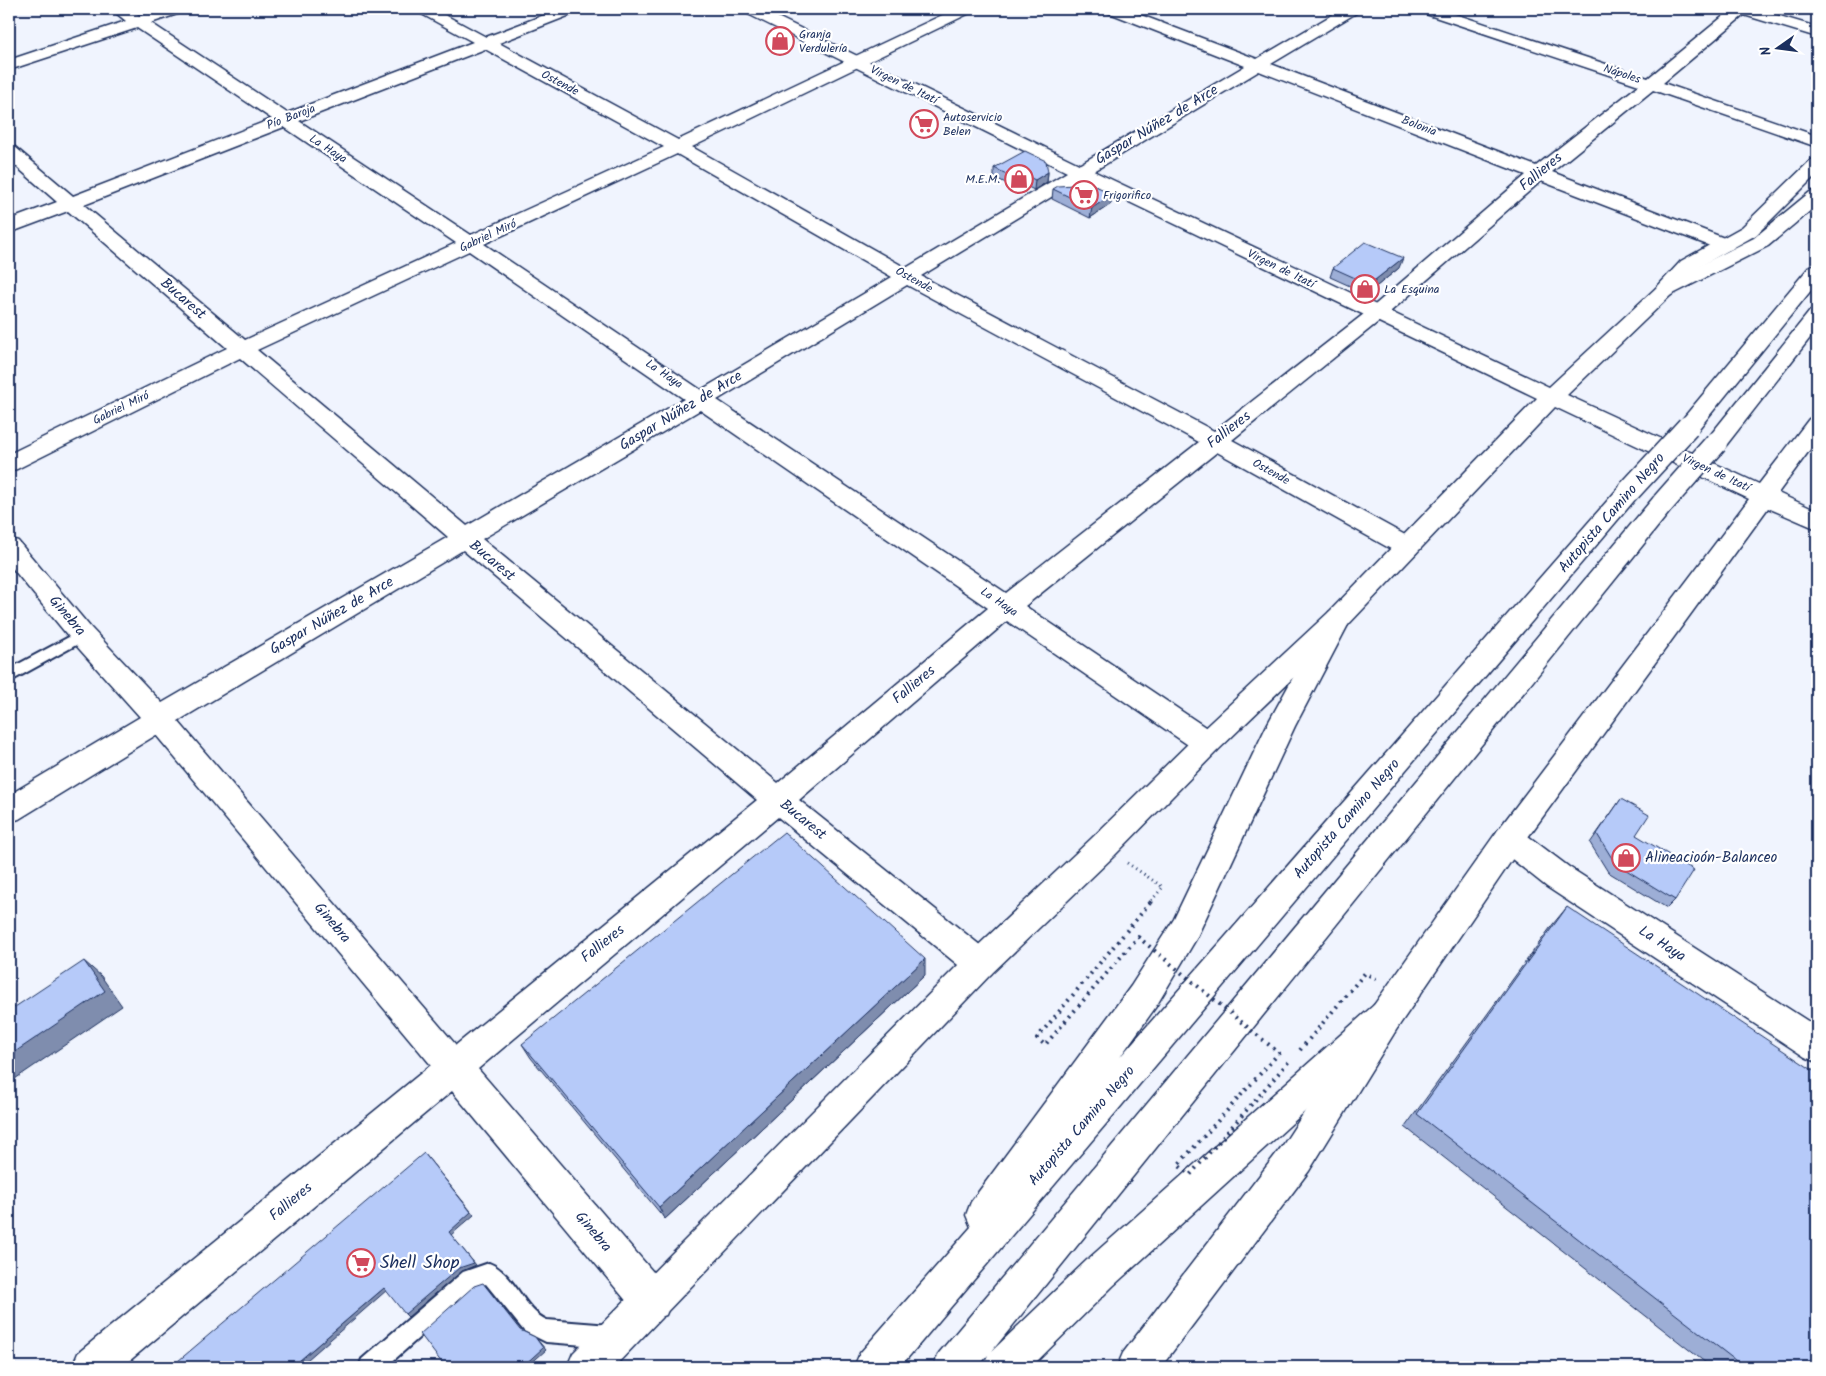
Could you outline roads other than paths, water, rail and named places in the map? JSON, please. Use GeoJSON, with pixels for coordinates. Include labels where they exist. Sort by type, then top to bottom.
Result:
{"type":"FeatureCollection","features":[{"type":"Feature","properties":{"kind":"main road","name":"La Haya"},"geometry":{"type":"LineString","coordinates":[[119,9],[701,399],[1207,743]]}},
{"type":"Feature","properties":{"kind":"main road"},"geometry":{"type":"LineString","coordinates":[[9,65],[178,9]]}},
{"type":"Feature","properties":{"kind":"main road","name":"Ostende"},"geometry":{"type":"LineString","coordinates":[[423,9],[678,147],[907,277],[1215,441],[1407,547]]}},
{"type":"Feature","properties":{"kind":"main road","name":"Pío Baroja"},"geometry":{"type":"LineString","coordinates":[[9,226],[573,9]]}},
{"type":"Feature","properties":{"kind":"main road","name":"Virgen de Itatí"},"geometry":{"type":"LineString","coordinates":[[749,9],[1376,314],[1817,521]]}},
{"type":"Feature","properties":{"kind":"main road","name":"Gabriel Miró"},"geometry":{"type":"LineString","coordinates":[[9,464],[242,349],[678,147],[967,9]]}},
{"type":"Feature","properties":{"kind":"main road","name":"Bolonia"},"geometry":{"type":"LineString","coordinates":[[1112,9],[1540,172],[1725,245]]}},
{"type":"Feature","properties":{"kind":"main road","name":"Gaspar Núñez de Arce"},"geometry":{"type":"LineString","coordinates":[[9,810],[158,718],[907,277],[1079,171],[1352,9]]}},
{"type":"Feature","properties":{"kind":"main road","name":"Nápoles"},"geometry":{"type":"LineString","coordinates":[[1425,9],[1652,84],[1817,142]]}},
{"type":"Feature","properties":{"kind":"main road"},"geometry":{"type":"LineString","coordinates":[[1741,9],[1817,32]]}},
{"type":"Feature","properties":{"kind":"main road","name":"Fallieres"},"geometry":{"type":"LineString","coordinates":[[92,1367],[778,800],[1006,607],[1376,314],[1540,172],[1652,84],[1741,9]]}},
{"type":"Feature","properties":{"kind":"main road","name":"Bucarest"},"geometry":{"type":"LineString","coordinates":[[9,151],[465,538],[778,800],[980,964]]}},
{"type":"Feature","properties":{"kind":"main road"},"geometry":{"type":"LineString","coordinates":[[587,1367],[980,964],[1103,847],[1207,743],[1338,619],[1552,398],[1695,260],[1725,245],[1756,226],[1817,164]]}},
{"type":"Feature","properties":{"kind":"main road"},"geometry":{"type":"LineString","coordinates":[[1664,291],[1762,242],[1817,196]]}},
{"type":"Feature","properties":{"kind":"main road","name":"Autopista Camino Negro"},"geometry":{"type":"LineString","coordinates":[[874,1367],[1630,490],[1688,427],[1817,270]]}},
{"type":"Feature","properties":{"kind":"main road"},"geometry":{"type":"LineString","coordinates":[[952,1367],[1663,503],[1716,443],[1817,315]]}},
{"type":"Feature","properties":{"kind":"main road"},"geometry":{"type":"LineString","coordinates":[[1137,1367],[1296,1158],[1394,1006],[1509,839],[1817,424]]}},
{"type":"Feature","properties":{"kind":"main road","name":"Ginebra"},"geometry":{"type":"LineString","coordinates":[[13,558],[158,718],[652,1301]]}},
{"type":"Feature","properties":{"kind":"main road"},"geometry":{"type":"LineString","coordinates":[[874,1367],[1143,997],[1185,929],[1281,724],[1338,619]]}},
{"type":"Feature","properties":{"kind":"main road","name":"La Haya"},"geometry":{"type":"LineString","coordinates":[[1509,839],[1558,877],[1817,1046]]}},
{"type":"Feature","properties":{"kind":"main road"},"geometry":{"type":"LineString","coordinates":[[1003,1367],[1100,1273],[1394,1006]]}},
{"type":"Feature","properties":{"kind":"lane"},"geometry":{"type":"LineString","coordinates":[[9,676],[82,634]]}},
{"type":"Feature","properties":{"kind":"lane"},"geometry":{"type":"LineString","coordinates":[[370,1367],[470,1279],[488,1273],[499,1282],[531,1324],[546,1331],[617,1337]]}},
{"type":"Feature","properties":{"kind":"place","name":"Granja Verdulería"},"geometry":{"type":"Point","coordinates":[780,41]}},
{"type":"Feature","properties":{"kind":"place","name":"Autoservicio Belen"},"geometry":{"type":"Point","coordinates":[924,124]}},
{"type":"Feature","properties":{"kind":"place","name":"M.E.M."},"geometry":{"type":"Point","coordinates":[1019,179]}},
{"type":"Feature","properties":{"kind":"place","name":"Frigorifico"},"geometry":{"type":"Point","coordinates":[1084,195]}},
{"type":"Feature","properties":{"kind":"place","name":"La Esquina"},"geometry":{"type":"Point","coordinates":[1365,289]}},
{"type":"Feature","properties":{"kind":"place","name":"Alineacioón-Balanceo"},"geometry":{"type":"Point","coordinates":[1626,858]}},
{"type":"Feature","properties":{"kind":"place","name":"Shell Shop"},"geometry":{"type":"Point","coordinates":[361,1263]}}]}
